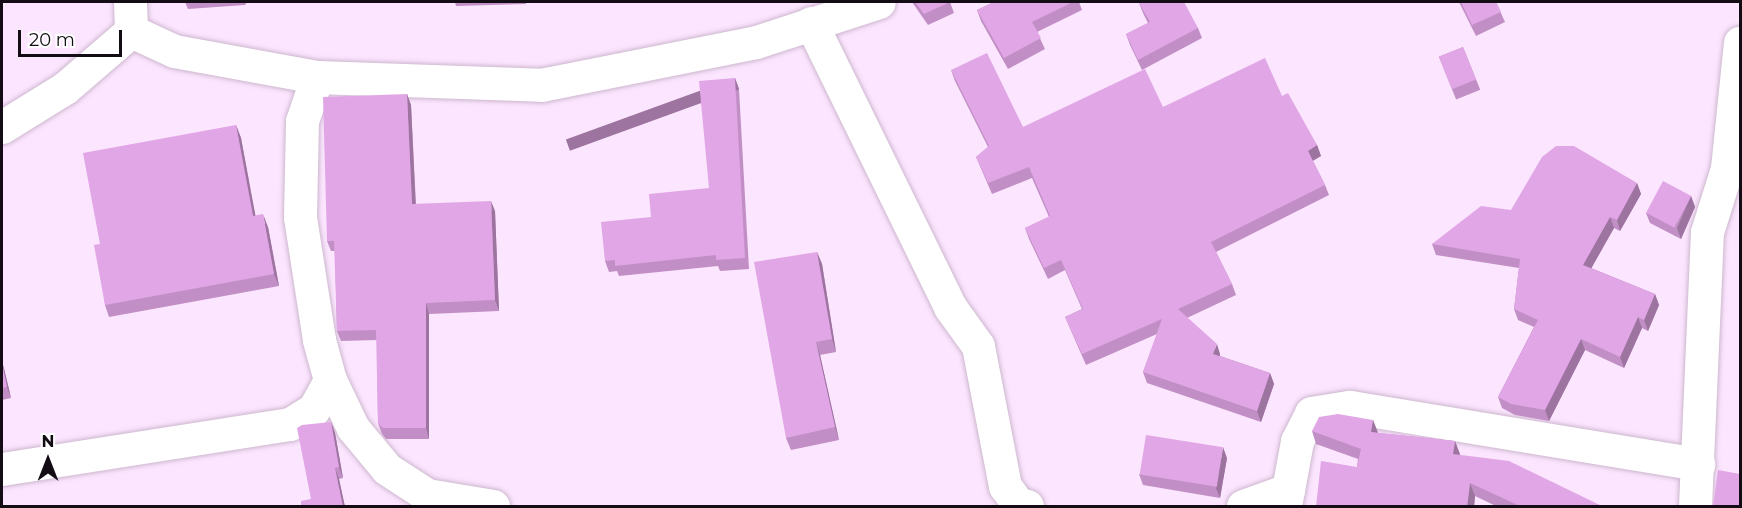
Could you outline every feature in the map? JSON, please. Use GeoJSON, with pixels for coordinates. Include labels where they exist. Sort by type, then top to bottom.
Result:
{"type":"FeatureCollection","features":[{"type":"Feature","properties":{"kind":"street"},"geometry":{"type":"LineString","coordinates":[[2,127],[65,88],[131,16],[174,51],[317,76],[541,85],[756,42],[879,2]]}},
{"type":"Feature","properties":{"kind":"street"},"geometry":{"type":"LineString","coordinates":[[811,24],[950,307],[978,346],[1005,486],[1019,505],[1027,507]]}},
{"type":"Feature","properties":{"kind":"street"},"geometry":{"type":"LineString","coordinates":[[1695,507],[1707,232],[1727,168],[1740,43]]}},
{"type":"Feature","properties":{"kind":"street"},"geometry":{"type":"LineString","coordinates":[[317,76],[302,121],[300,217],[319,340],[330,380],[353,428],[387,469],[427,495],[494,507]]}},
{"type":"Feature","properties":{"kind":"street"},"geometry":{"type":"LineString","coordinates":[[2,469],[290,424],[314,409],[330,380]]}},
{"type":"Feature","properties":{"kind":"street"},"geometry":{"type":"LineString","coordinates":[[1244,507],[1286,498],[1297,441],[1311,413],[1350,407],[1698,464]]}},
{"type":"Feature","properties":{"kind":"building"},"geometry":{"type":"Polygon","coordinates":[[[915,2],[950,2],[924,14],[915,2]]]}},
{"type":"Feature","properties":{"kind":"building"},"geometry":{"type":"Polygon","coordinates":[[[994,2],[1073,2],[1032,22],[1041,38],[1004,58],[977,10],[994,2]]]}},
{"type":"Feature","properties":{"kind":"building"},"geometry":{"type":"Polygon","coordinates":[[[1184,2],[1198,28],[1138,60],[1126,34],[1150,22],[1139,3],[1184,2]]]}},
{"type":"Feature","properties":{"kind":"building"},"geometry":{"type":"Polygon","coordinates":[[[1461,2],[1496,2],[1501,12],[1472,25],[1461,2]]]}},
{"type":"Feature","properties":{"kind":"building"},"geometry":{"type":"Polygon","coordinates":[[[1463,47],[1476,79],[1452,89],[1439,57],[1463,47]]]}},
{"type":"Feature","properties":{"kind":"building"},"geometry":{"type":"Polygon","coordinates":[[[987,53],[1023,127],[1145,69],[1163,107],[1265,58],[1282,96],[1288,93],[1317,145],[1308,151],[1325,185],[1211,242],[1232,284],[1178,309],[1217,344],[1213,354],[1270,373],[1257,411],[1143,372],[1162,319],[1082,354],[1065,317],[1083,309],[1061,260],[1044,268],[1025,228],[1050,216],[1029,167],[988,183],[976,157],[989,146],[951,70],[987,53]]]}},
{"type":"Feature","properties":{"kind":"building"},"geometry":{"type":"Polygon","coordinates":[[[735,78],[745,258],[716,260],[716,255],[615,266],[615,260],[605,261],[601,222],[651,217],[649,194],[709,188],[699,81],[735,78]]]}},
{"type":"Feature","properties":{"kind":"building"},"geometry":{"type":"Polygon","coordinates":[[[407,94],[412,204],[491,201],[495,300],[426,303],[426,428],[383,428],[378,423],[376,330],[337,331],[334,241],[327,241],[323,97],[407,94]]]}},
{"type":"Feature","properties":{"kind":"building"},"geometry":{"type":"Polygon","coordinates":[[[236,125],[253,216],[263,214],[274,274],[105,305],[94,245],[100,244],[83,153],[236,125]]]}},
{"type":"Feature","properties":{"kind":"building"},"geometry":{"type":"Polygon","coordinates":[[[1556,146],[1574,146],[1637,183],[1617,220],[1610,217],[1583,265],[1655,294],[1644,320],[1638,317],[1620,357],[1581,339],[1545,410],[1511,404],[1498,397],[1538,320],[1514,309],[1520,259],[1432,244],[1481,206],[1511,210],[1542,157],[1556,146]]]}},
{"type":"Feature","properties":{"kind":"building"},"geometry":{"type":"Polygon","coordinates":[[[1663,181],[1691,196],[1674,228],[1646,213],[1663,181]]]}},
{"type":"Feature","properties":{"kind":"building"},"geometry":{"type":"Polygon","coordinates":[[[817,252],[832,339],[816,342],[835,427],[786,438],[754,262],[817,252]]]}},
{"type":"Feature","properties":{"kind":"building"},"geometry":{"type":"Polygon","coordinates":[[[2,364],[7,387],[2,388],[2,364]]]}},
{"type":"Feature","properties":{"kind":"building"},"geometry":{"type":"Polygon","coordinates":[[[1338,414],[1373,420],[1371,432],[1455,441],[1453,454],[1509,461],[1604,507],[1522,507],[1470,483],[1467,507],[1316,507],[1321,461],[1357,467],[1361,449],[1312,431],[1319,417],[1338,414]]]}},
{"type":"Feature","properties":{"kind":"building"},"geometry":{"type":"Polygon","coordinates":[[[331,422],[339,467],[335,468],[343,507],[301,507],[301,501],[311,499],[297,428],[302,425],[331,422]]]}},
{"type":"Feature","properties":{"kind":"building"},"geometry":{"type":"Polygon","coordinates":[[[1146,435],[1223,447],[1217,487],[1140,475],[1146,435]]]}},
{"type":"Feature","properties":{"kind":"building"},"geometry":{"type":"Polygon","coordinates":[[[1718,470],[1740,474],[1740,507],[1713,507],[1718,470]]]}}]}
